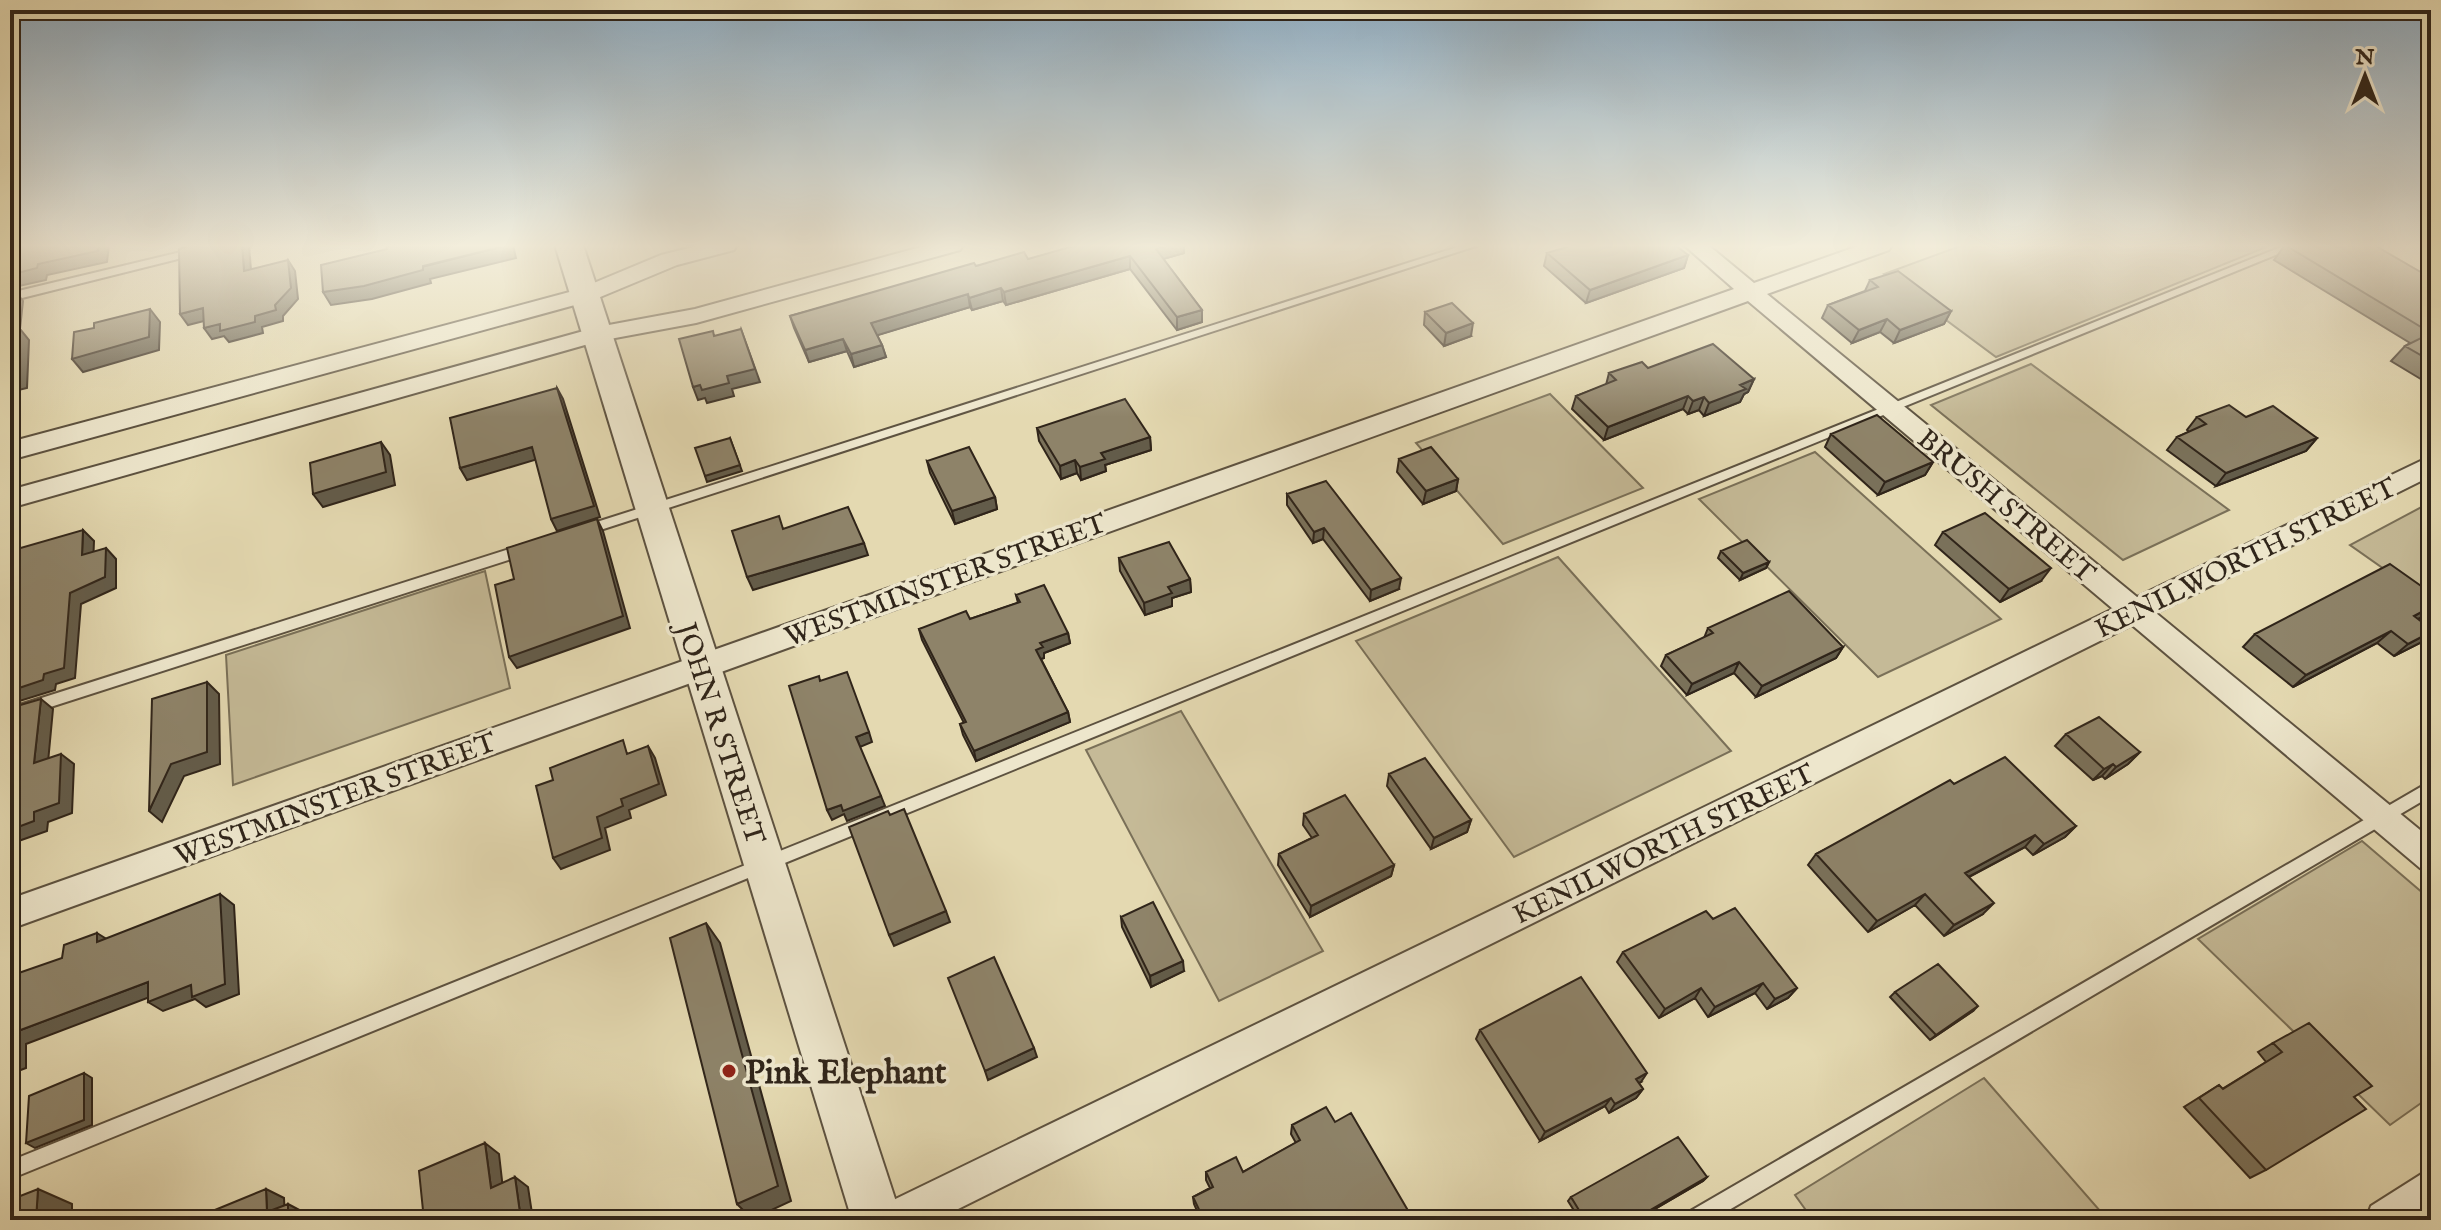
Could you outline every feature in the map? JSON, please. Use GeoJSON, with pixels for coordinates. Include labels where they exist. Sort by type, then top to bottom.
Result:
{"type":"FeatureCollection","features":[{"type":"Feature","properties":{"kind":"street"},"geometry":{"type":"LineString","coordinates":[[10,451],[558,302]]}},
{"type":"Feature","properties":{"kind":"street","name":"JOHN R STREET"},"geometry":{"type":"LineString","coordinates":[[587,302],[877,1220]]}},
{"type":"Feature","properties":{"kind":"street"},"geometry":{"type":"LineString","coordinates":[[10,499],[598,334],[696,316],[745,302]]}},
{"type":"Feature","properties":{"kind":"street","name":"WESTMINSTER STREET"},"geometry":{"type":"LineString","coordinates":[[10,914],[1719,302]]}},
{"type":"Feature","properties":{"kind":"street","name":"BRUSH STREET"},"geometry":{"type":"LineString","coordinates":[[1765,302],[2431,858]]}},
{"type":"Feature","properties":{"kind":"street"},"geometry":{"type":"LineString","coordinates":[[145,415],[145,460]]}},
{"type":"Feature","properties":{"kind":"street","name":"KENILWORTH STREET"},"geometry":{"type":"LineString","coordinates":[[895,1220],[2431,465]]}},
{"type":"Feature","properties":{"kind":"street"},"geometry":{"type":"LineString","coordinates":[[2385,1220],[2431,1187]]}},
{"type":"Feature","properties":{"kind":"lane"},"geometry":{"type":"LineString","coordinates":[[571,534],[1295,302]]}},
{"type":"Feature","properties":{"kind":"lane"},"geometry":{"type":"LineString","coordinates":[[10,1170],[2152,302]]}},
{"type":"Feature","properties":{"kind":"lane"},"geometry":{"type":"LineString","coordinates":[[10,714],[541,544]]}},
{"type":"Feature","properties":{"kind":"lane"},"geometry":{"type":"LineString","coordinates":[[1694,1220],[2431,788]]}},
{"type":"Feature","properties":{"kind":"shaded area"},"geometry":{"type":"Polygon","coordinates":[[[1922,302],[2130,302],[1996,357],[1922,302]]]}},
{"type":"Feature","properties":{"kind":"shaded area"},"geometry":{"type":"Polygon","coordinates":[[[2031,364],[2229,510],[2123,560],[1931,405],[2031,364]]]}},
{"type":"Feature","properties":{"kind":"shaded area"},"geometry":{"type":"Polygon","coordinates":[[[1550,394],[1643,488],[1503,544],[1416,443],[1550,394]]]}},
{"type":"Feature","properties":{"kind":"shaded area"},"geometry":{"type":"Polygon","coordinates":[[[1815,452],[2001,619],[1878,677],[1699,499],[1815,452]]]}},
{"type":"Feature","properties":{"kind":"shaded area"},"geometry":{"type":"Polygon","coordinates":[[[2431,502],[2431,602],[2350,545],[2431,502]]]}},
{"type":"Feature","properties":{"kind":"shaded area"},"geometry":{"type":"Polygon","coordinates":[[[1558,557],[1731,751],[1514,857],[1356,641],[1558,557]]]}},
{"type":"Feature","properties":{"kind":"shaded area"},"geometry":{"type":"Polygon","coordinates":[[[485,571],[510,688],[233,785],[226,655],[485,571]]]}},
{"type":"Feature","properties":{"kind":"shaded area"},"geometry":{"type":"Polygon","coordinates":[[[1181,711],[1323,951],[1219,1001],[1086,750],[1181,711]]]}},
{"type":"Feature","properties":{"kind":"shaded area"},"geometry":{"type":"Polygon","coordinates":[[[2362,841],[2431,900],[2431,1096],[2390,1125],[2198,939],[2362,841]]]}},
{"type":"Feature","properties":{"kind":"shaded area"},"geometry":{"type":"Polygon","coordinates":[[[1984,1078],[2108,1220],[1813,1220],[1795,1195],[1984,1078]]]}},
{"type":"Feature","properties":{"kind":"building"},"geometry":{"type":"Polygon","coordinates":[[[180,302],[277,302],[276,310],[255,316],[255,322],[220,331],[220,324],[204,328],[203,308],[180,314],[180,302]]]}},
{"type":"Feature","properties":{"kind":"building"},"geometry":{"type":"Polygon","coordinates":[[[837,302],[940,302],[871,323],[882,345],[851,354],[843,339],[805,350],[790,316],[837,302]]]}},
{"type":"Feature","properties":{"kind":"building"},"geometry":{"type":"Polygon","coordinates":[[[1166,302],[1196,302],[1202,310],[1177,317],[1166,302]]]}},
{"type":"Feature","properties":{"kind":"building"},"geometry":{"type":"Polygon","coordinates":[[[1835,302],[1940,302],[1951,311],[1900,330],[1887,319],[1859,330],[1828,305],[1835,302]]]}},
{"type":"Feature","properties":{"kind":"building"},"geometry":{"type":"Polygon","coordinates":[[[2380,302],[2431,302],[2431,333],[2380,302]]]}},
{"type":"Feature","properties":{"kind":"building"},"geometry":{"type":"Polygon","coordinates":[[[1452,303],[1473,323],[1446,333],[1425,312],[1452,303]]]}},
{"type":"Feature","properties":{"kind":"building"},"geometry":{"type":"Polygon","coordinates":[[[150,309],[149,337],[72,359],[74,332],[94,328],[94,323],[150,309]]]}},
{"type":"Feature","properties":{"kind":"building"},"geometry":{"type":"Polygon","coordinates":[[[18,327],[16,376],[10,377],[10,329],[18,327]]]}},
{"type":"Feature","properties":{"kind":"building"},"geometry":{"type":"Polygon","coordinates":[[[741,329],[755,369],[727,376],[729,383],[702,390],[700,385],[693,387],[679,339],[713,331],[714,336],[741,329]]]}},
{"type":"Feature","properties":{"kind":"building"},"geometry":{"type":"Polygon","coordinates":[[[2431,333],[2431,361],[2405,346],[2431,333]]]}},
{"type":"Feature","properties":{"kind":"building"},"geometry":{"type":"Polygon","coordinates":[[[1713,344],[1754,379],[1740,385],[1746,389],[1709,403],[1704,397],[1693,401],[1688,396],[1608,427],[1576,396],[1616,380],[1609,373],[1642,362],[1648,368],[1713,344]]]}},
{"type":"Feature","properties":{"kind":"building"},"geometry":{"type":"Polygon","coordinates":[[[557,388],[594,506],[551,519],[532,447],[460,468],[450,418],[557,388]]]}},
{"type":"Feature","properties":{"kind":"building"},"geometry":{"type":"Polygon","coordinates":[[[1125,399],[1150,437],[1101,453],[1105,459],[1080,467],[1075,460],[1060,466],[1037,428],[1125,399]]]}},
{"type":"Feature","properties":{"kind":"building"},"geometry":{"type":"Polygon","coordinates":[[[2229,405],[2246,417],[2273,406],[2317,438],[2226,473],[2177,437],[2206,424],[2197,417],[2229,405]]]}},
{"type":"Feature","properties":{"kind":"building"},"geometry":{"type":"Polygon","coordinates":[[[1877,415],[1933,462],[1885,482],[1831,434],[1877,415]]]}},
{"type":"Feature","properties":{"kind":"building"},"geometry":{"type":"Polygon","coordinates":[[[730,438],[740,465],[705,476],[695,448],[730,438]]]}},
{"type":"Feature","properties":{"kind":"building"},"geometry":{"type":"Polygon","coordinates":[[[381,442],[386,472],[313,494],[310,463],[381,442]]]}},
{"type":"Feature","properties":{"kind":"building"},"geometry":{"type":"Polygon","coordinates":[[[969,447],[995,497],[952,511],[927,461],[969,447]]]}},
{"type":"Feature","properties":{"kind":"building"},"geometry":{"type":"Polygon","coordinates":[[[1431,447],[1458,479],[1426,491],[1399,459],[1431,447]]]}},
{"type":"Feature","properties":{"kind":"building"},"geometry":{"type":"Polygon","coordinates":[[[1326,481],[1401,578],[1371,590],[1324,528],[1314,532],[1287,494],[1326,481]]]}},
{"type":"Feature","properties":{"kind":"building"},"geometry":{"type":"Polygon","coordinates":[[[848,507],[864,543],[747,577],[732,531],[779,516],[783,529],[848,507]]]}},
{"type":"Feature","properties":{"kind":"building"},"geometry":{"type":"Polygon","coordinates":[[[1985,513],[2051,568],[2009,589],[1943,532],[1985,513]]]}},
{"type":"Feature","properties":{"kind":"building"},"geometry":{"type":"Polygon","coordinates":[[[597,519],[623,616],[509,657],[495,585],[514,579],[507,548],[597,519]]]}},
{"type":"Feature","properties":{"kind":"building"},"geometry":{"type":"Polygon","coordinates":[[[83,530],[82,555],[106,548],[105,577],[70,593],[64,668],[44,674],[43,680],[10,691],[10,606],[17,549],[83,530]]]}},
{"type":"Feature","properties":{"kind":"building"},"geometry":{"type":"Polygon","coordinates":[[[1747,540],[1769,562],[1743,573],[1721,551],[1747,540]]]}},
{"type":"Feature","properties":{"kind":"building"},"geometry":{"type":"Polygon","coordinates":[[[1169,542],[1190,579],[1168,587],[1172,593],[1144,603],[1119,558],[1169,542]]]}},
{"type":"Feature","properties":{"kind":"building"},"geometry":{"type":"Polygon","coordinates":[[[2390,564],[2431,593],[2431,607],[2414,616],[2431,632],[2408,644],[2391,631],[2306,675],[2255,634],[2390,564]]]}},
{"type":"Feature","properties":{"kind":"building"},"geometry":{"type":"Polygon","coordinates":[[[1044,585],[1068,633],[1040,643],[1043,647],[1036,650],[1068,712],[974,751],[960,724],[966,722],[919,629],[966,611],[970,619],[1020,602],[1016,595],[1044,585]]]}},
{"type":"Feature","properties":{"kind":"building"},"geometry":{"type":"Polygon","coordinates":[[[1789,591],[1843,647],[1762,686],[1739,662],[1692,684],[1666,655],[1713,633],[1708,628],[1789,591]]]}},
{"type":"Feature","properties":{"kind":"building"},"geometry":{"type":"Polygon","coordinates":[[[847,672],[869,732],[856,737],[881,796],[843,811],[841,805],[827,810],[789,686],[819,676],[820,681],[847,672]]]}},
{"type":"Feature","properties":{"kind":"building"},"geometry":{"type":"Polygon","coordinates":[[[207,682],[207,752],[171,764],[149,811],[152,699],[207,682]]]}},
{"type":"Feature","properties":{"kind":"building"},"geometry":{"type":"Polygon","coordinates":[[[41,699],[34,763],[61,754],[59,803],[34,812],[34,821],[10,830],[10,708],[41,699]]]}},
{"type":"Feature","properties":{"kind":"building"},"geometry":{"type":"Polygon","coordinates":[[[2099,717],[2140,752],[2116,767],[2113,764],[2104,769],[2066,734],[2099,717]]]}},
{"type":"Feature","properties":{"kind":"building"},"geometry":{"type":"Polygon","coordinates":[[[623,740],[627,754],[648,746],[659,784],[621,799],[623,806],[597,817],[602,838],[553,858],[536,786],[553,780],[550,768],[623,740]]]}},
{"type":"Feature","properties":{"kind":"building"},"geometry":{"type":"Polygon","coordinates":[[[2005,757],[2076,826],[2044,844],[2035,835],[1965,873],[1994,903],[1954,925],[1925,894],[1877,921],[1816,854],[1950,780],[1954,784],[2005,757]]]}},
{"type":"Feature","properties":{"kind":"building"},"geometry":{"type":"Polygon","coordinates":[[[1425,758],[1471,820],[1434,838],[1389,774],[1425,758]]]}},
{"type":"Feature","properties":{"kind":"building"},"geometry":{"type":"Polygon","coordinates":[[[1345,795],[1394,865],[1311,906],[1279,854],[1318,835],[1304,814],[1345,795]]]}},
{"type":"Feature","properties":{"kind":"building"},"geometry":{"type":"Polygon","coordinates":[[[904,809],[946,911],[889,935],[849,827],[888,811],[890,815],[904,809]]]}},
{"type":"Feature","properties":{"kind":"building"},"geometry":{"type":"Polygon","coordinates":[[[220,894],[225,984],[192,997],[191,985],[148,1002],[148,982],[10,1034],[10,976],[62,958],[64,945],[97,933],[97,942],[220,894]]]}},
{"type":"Feature","properties":{"kind":"building"},"geometry":{"type":"Polygon","coordinates":[[[1153,902],[1183,961],[1150,976],[1121,917],[1153,902]]]}},
{"type":"Feature","properties":{"kind":"building"},"geometry":{"type":"Polygon","coordinates":[[[1735,908],[1797,988],[1775,999],[1763,983],[1715,1007],[1701,988],[1665,1009],[1623,952],[1706,911],[1713,919],[1735,908]]]}},
{"type":"Feature","properties":{"kind":"building"},"geometry":{"type":"Polygon","coordinates":[[[706,923],[778,1186],[737,1204],[670,938],[706,923]]]}},
{"type":"Feature","properties":{"kind":"building"},"geometry":{"type":"Polygon","coordinates":[[[994,957],[1034,1048],[985,1071],[948,978],[994,957]]]}},
{"type":"Feature","properties":{"kind":"building"},"geometry":{"type":"Polygon","coordinates":[[[1938,964],[1978,1006],[1936,1035],[1895,992],[1938,964]]]}},
{"type":"Feature","properties":{"kind":"building"},"geometry":{"type":"Polygon","coordinates":[[[1581,977],[1647,1073],[1636,1079],[1643,1089],[1615,1104],[1611,1098],[1545,1132],[1480,1030],[1581,977]]]}},
{"type":"Feature","properties":{"kind":"building"},"geometry":{"type":"Polygon","coordinates":[[[2309,1023],[2372,1086],[2354,1097],[2366,1109],[2266,1170],[2199,1098],[2219,1085],[2223,1089],[2282,1052],[2273,1043],[2309,1023]]]}},
{"type":"Feature","properties":{"kind":"building"},"geometry":{"type":"Polygon","coordinates":[[[84,1073],[84,1120],[26,1143],[29,1096],[84,1073]]]}},
{"type":"Feature","properties":{"kind":"building"},"geometry":{"type":"Polygon","coordinates":[[[1326,1107],[1335,1122],[1351,1113],[1410,1214],[1400,1220],[1204,1220],[1193,1197],[1213,1187],[1206,1172],[1236,1157],[1243,1172],[1300,1140],[1292,1125],[1326,1107]]]}},
{"type":"Feature","properties":{"kind":"building"},"geometry":{"type":"Polygon","coordinates":[[[1678,1137],[1707,1177],[1633,1220],[1585,1220],[1571,1197],[1678,1137]]]}},
{"type":"Feature","properties":{"kind":"building"},"geometry":{"type":"Polygon","coordinates":[[[485,1143],[491,1188],[515,1177],[521,1220],[424,1220],[419,1171],[485,1143]]]}},
{"type":"Feature","properties":{"kind":"building"},"geometry":{"type":"Polygon","coordinates":[[[38,1189],[36,1220],[10,1220],[10,1200],[38,1189]]]}},
{"type":"Feature","properties":{"kind":"building"},"geometry":{"type":"Polygon","coordinates":[[[266,1189],[267,1212],[288,1204],[288,1220],[210,1220],[210,1212],[266,1189]]]}},
{"type":"Feature","properties":{"kind":"place","name":"Pink Elephant"},"geometry":{"type":"Point","coordinates":[729,1071]}}]}
